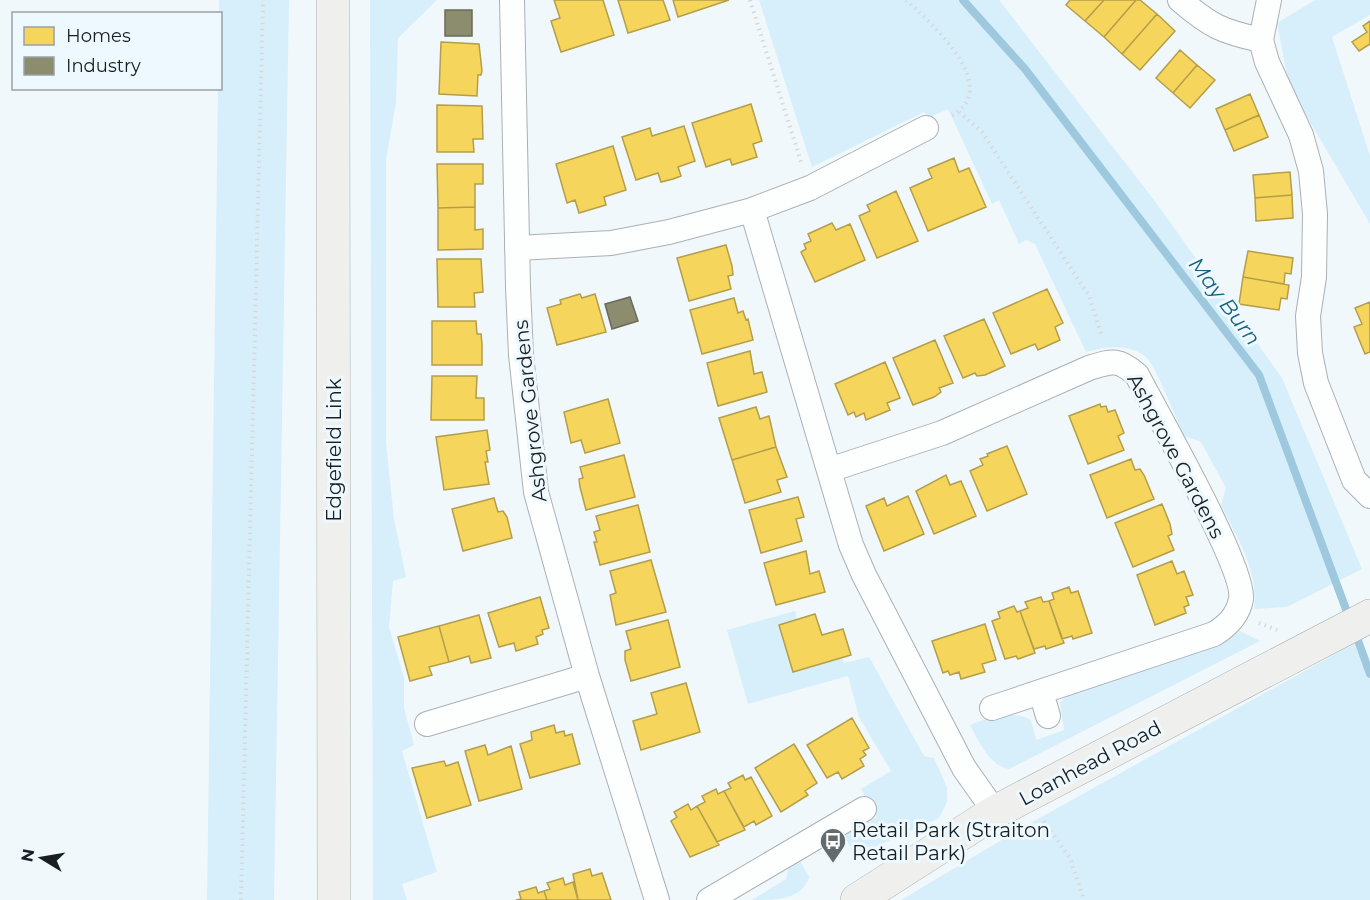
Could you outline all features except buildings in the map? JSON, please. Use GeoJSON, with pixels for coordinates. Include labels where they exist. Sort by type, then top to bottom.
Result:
{"type":"FeatureCollection","features":[{"type":"Feature","properties":{"kind":"street","name":"Edgefield Link"},"geometry":{"type":"LineString","coordinates":[[333,0],[334,900]]}},
{"type":"Feature","properties":{"kind":"street","name":"Ashgrove Gardens"},"geometry":{"type":"LineString","coordinates":[[512,0],[521,355],[536,492],[586,676],[657,900]]}},
{"type":"Feature","properties":{"kind":"street"},"geometry":{"type":"LineString","coordinates":[[1180,0],[1206,22],[1232,34],[1261,40]]}},
{"type":"Feature","properties":{"kind":"street"},"geometry":{"type":"LineString","coordinates":[[1269,0],[1261,40],[1267,62],[1302,135],[1311,171],[1314,245],[1308,316],[1310,353],[1316,383],[1354,480],[1370,496]]}},
{"type":"Feature","properties":{"kind":"street"},"geometry":{"type":"LineString","coordinates":[[517,248],[611,243],[669,232],[752,210],[810,188],[926,128]]}},
{"type":"Feature","properties":{"kind":"street"},"geometry":{"type":"LineString","coordinates":[[752,210],[851,545],[864,576],[964,768],[995,812]]}},
{"type":"Feature","properties":{"kind":"street","name":"Ashgrove Gardens"},"geometry":{"type":"LineString","coordinates":[[830,470],[942,433],[1089,368],[1110,362],[1124,364],[1137,375],[1220,534],[1240,584],[1241,599],[1227,627],[1214,634],[992,708]]}},
{"type":"Feature","properties":{"kind":"street","name":"Loanhead Road"},"geometry":{"type":"LineString","coordinates":[[857,900],[995,812],[1370,616]]}},
{"type":"Feature","properties":{"kind":"street"},"geometry":{"type":"LineString","coordinates":[[427,724],[586,676]]}},
{"type":"Feature","properties":{"kind":"street"},"geometry":{"type":"LineString","coordinates":[[1041,692],[1048,716]]}},
{"type":"Feature","properties":{"kind":"street"},"geometry":{"type":"LineString","coordinates":[[709,900],[864,809]]}},
{"type":"Feature","properties":{"kind":"path"},"geometry":{"type":"LineString","coordinates":[[241,900],[263,0]]}},
{"type":"Feature","properties":{"kind":"path"},"geometry":{"type":"LineString","coordinates":[[750,0],[810,188]]}},
{"type":"Feature","properties":{"kind":"path"},"geometry":{"type":"LineString","coordinates":[[906,0],[938,30],[962,62],[970,83],[968,97],[959,112],[926,128]]}},
{"type":"Feature","properties":{"kind":"path"},"geometry":{"type":"LineString","coordinates":[[959,112],[982,132],[1089,296],[1110,362]]}},
{"type":"Feature","properties":{"kind":"path"},"geometry":{"type":"LineString","coordinates":[[1027,795],[1070,858],[1084,900]]}},
{"type":"Feature","properties":{"kind":"shaded area"},"geometry":{"type":"Polygon","coordinates":[[[219,0],[289,0],[274,900],[207,900],[218,90],[222,90],[222,12],[219,12],[219,0]]]}},
{"type":"Feature","properties":{"kind":"shaded area"},"geometry":{"type":"Polygon","coordinates":[[[370,0],[437,0],[398,38],[396,102],[386,160],[386,443],[394,519],[406,577],[393,581],[389,627],[404,678],[404,708],[414,745],[402,751],[437,872],[402,884],[407,900],[373,900],[370,0]]]}},
{"type":"Feature","properties":{"kind":"shaded area"},"geometry":{"type":"Polygon","coordinates":[[[759,0],[999,0],[1154,200],[1282,378],[1362,569],[1287,607],[1254,609],[1255,595],[1250,568],[1221,505],[1226,488],[1201,442],[1184,436],[1156,373],[1148,359],[1142,354],[1135,350],[1118,347],[1086,352],[1035,244],[1026,240],[1019,244],[999,200],[992,204],[948,109],[928,118],[924,112],[812,167],[759,0]]]}},
{"type":"Feature","properties":{"kind":"shaded area"},"geometry":{"type":"Polygon","coordinates":[[[1315,0],[1370,0],[1370,15],[1332,37],[1370,156],[1370,224],[1289,86],[1277,23],[1315,0]]]}},
{"type":"Feature","properties":{"kind":"shaded area"},"geometry":{"type":"Polygon","coordinates":[[[795,611],[797,619],[779,625],[793,672],[842,657],[844,663],[869,657],[924,756],[934,758],[947,787],[947,802],[939,818],[855,856],[844,835],[877,817],[861,789],[891,771],[859,717],[848,676],[748,704],[727,630],[795,611]]]}},
{"type":"Feature","properties":{"kind":"shaded area"},"geometry":{"type":"Polygon","coordinates":[[[1240,631],[1260,641],[1009,769],[990,758],[970,725],[1000,715],[1015,715],[1031,720],[1036,740],[1064,730],[1060,703],[1067,695],[1226,641],[1240,631]]]}},
{"type":"Feature","properties":{"kind":"shaded area"},"geometry":{"type":"Polygon","coordinates":[[[1355,643],[1370,676],[1370,900],[901,900],[1025,826],[1355,643]]]}},
{"type":"Feature","properties":{"kind":"shaded area"},"geometry":{"type":"Polygon","coordinates":[[[800,861],[809,877],[801,890],[786,897],[752,900],[786,879],[789,867],[800,861]]]}},
{"type":"Feature","properties":{"kind":"waterway","name":"May Burn"},"geometry":{"type":"LineString","coordinates":[[963,0],[1025,69],[1259,375],[1350,620]]}},
{"type":"Feature","properties":{"kind":"waterway","name":"May Burn"},"geometry":{"type":"LineString","coordinates":[[1355,632],[1370,674]]}},
{"type":"Feature","properties":{"kind":"place","name":"Retail Park (Straiton Retail Park)"},"geometry":{"type":"Point","coordinates":[833,864]}}]}
